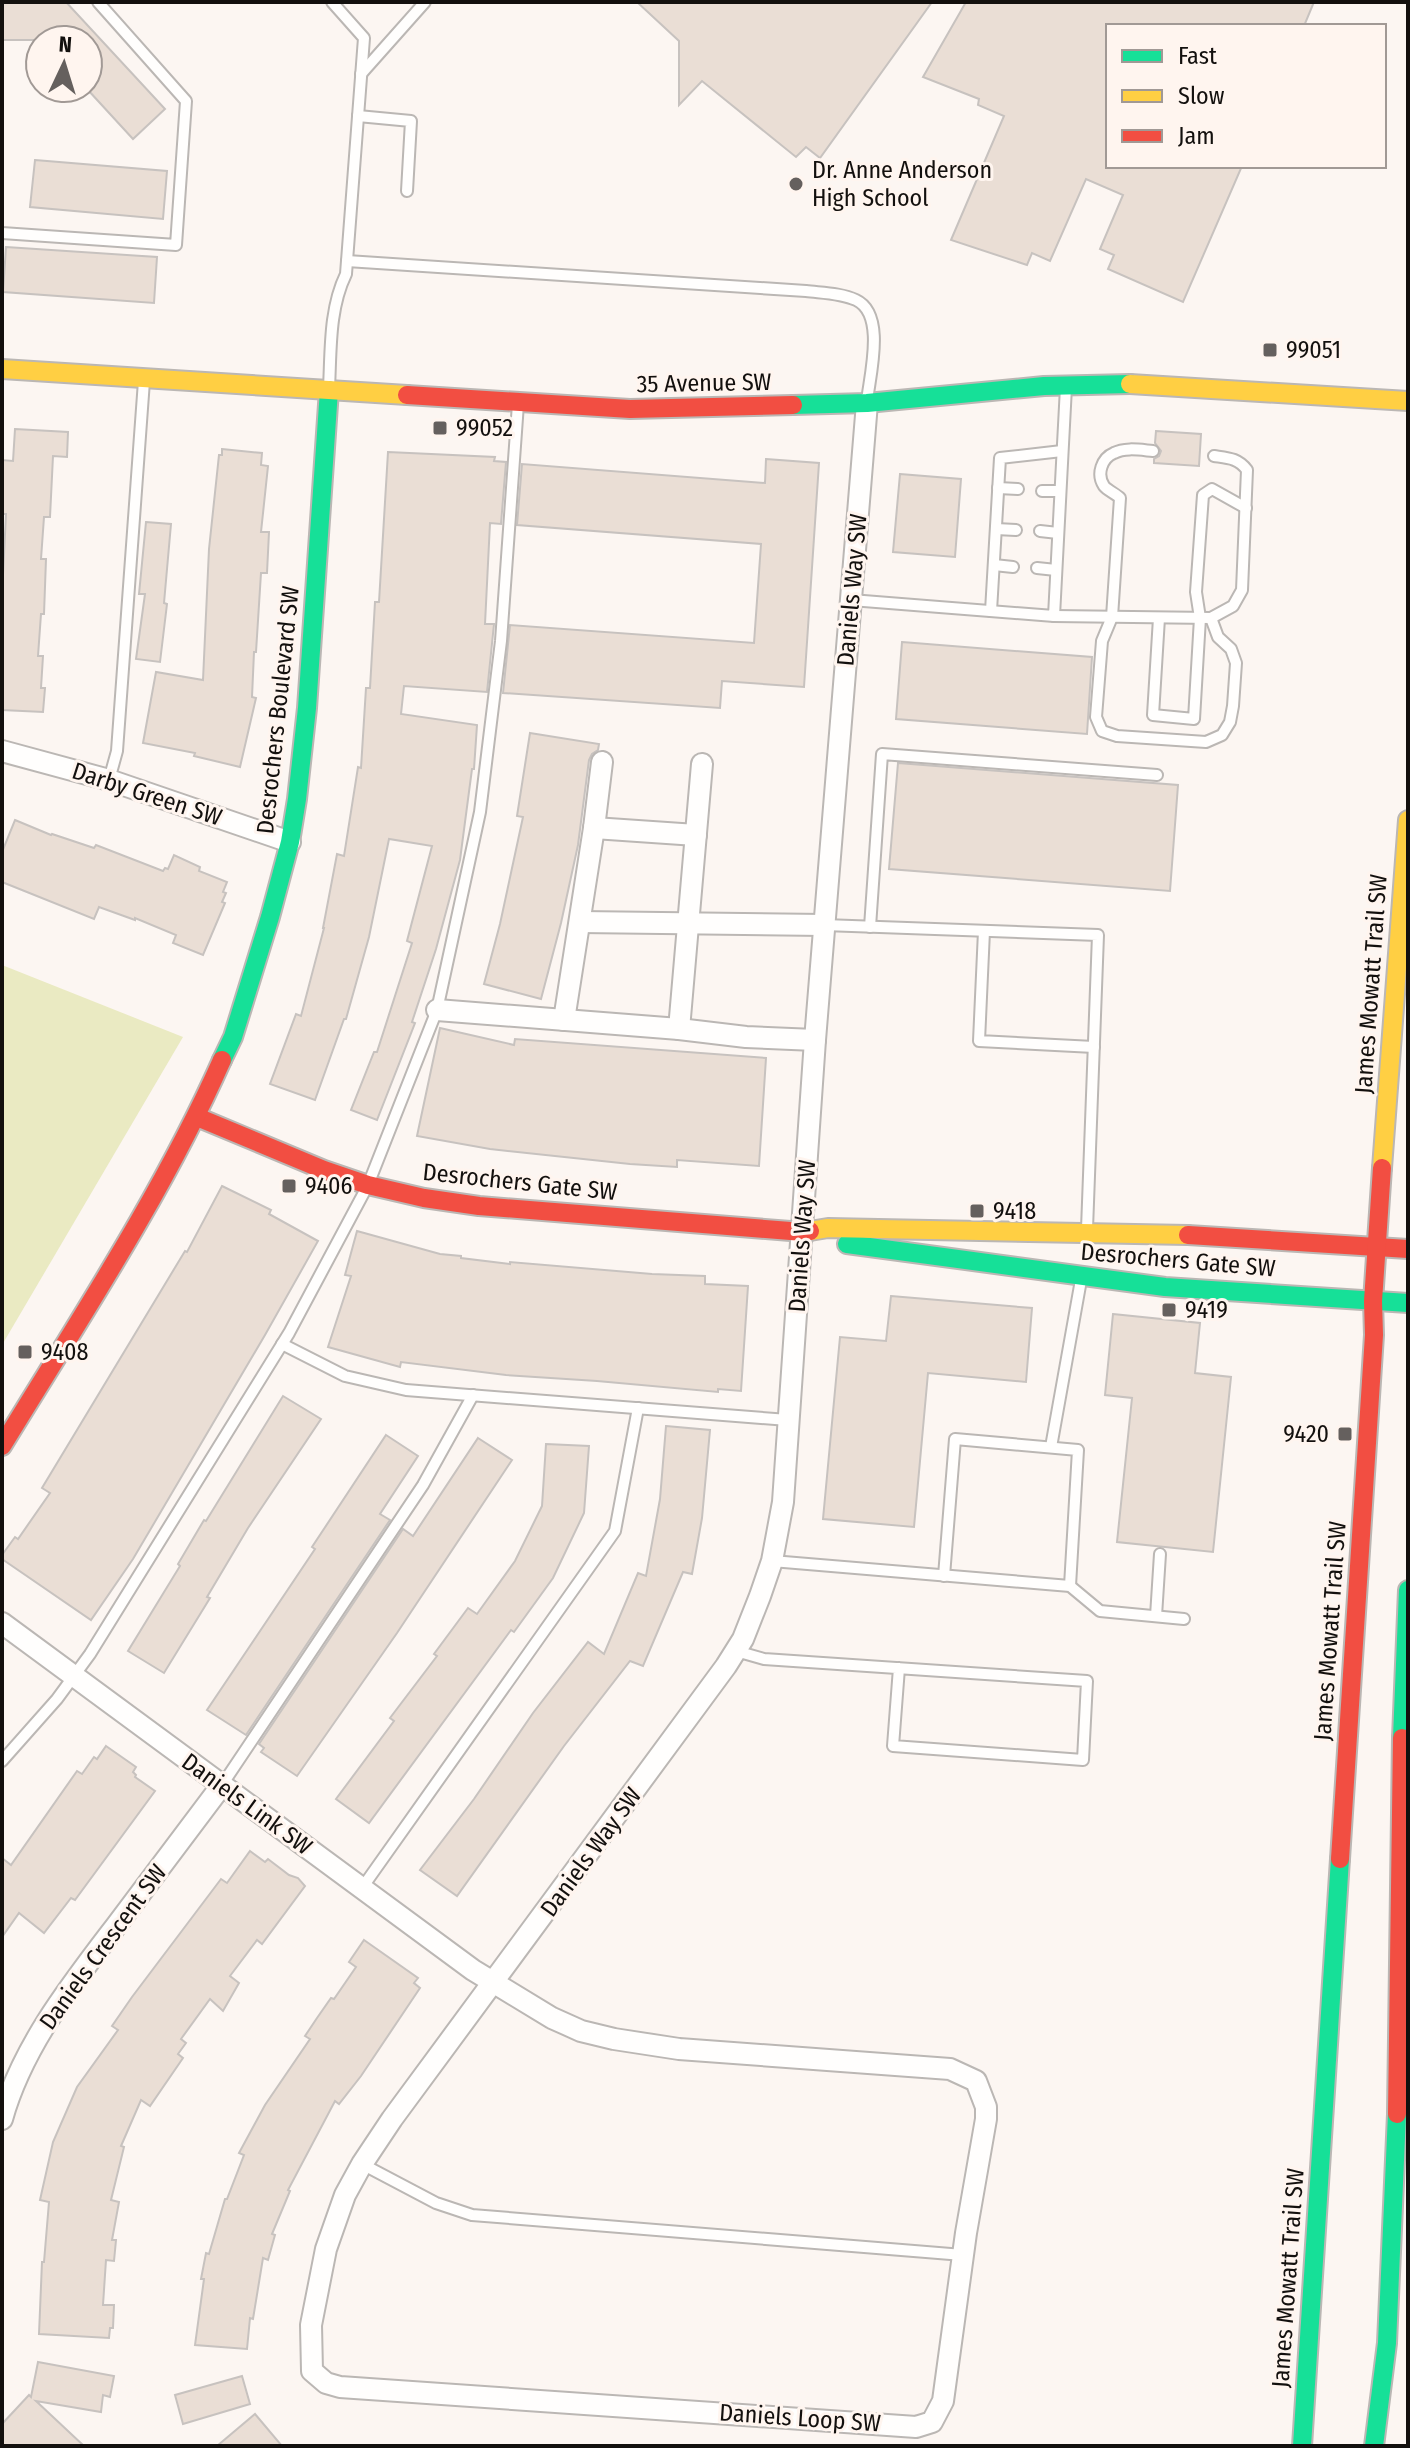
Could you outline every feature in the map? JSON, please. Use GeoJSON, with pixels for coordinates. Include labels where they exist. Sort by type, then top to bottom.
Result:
{"type":"FeatureCollection","features":[{"type":"Feature","properties":{"kind":"street","name":"35 Avenue SW"},"geometry":{"type":"LineString","coordinates":[[2,369],[630,409],[867,403],[1066,385],[1165,385],[1408,401]]}},
{"type":"Feature","properties":{"kind":"street","name":"Desrochers Boulevard SW"},"geometry":{"type":"LineString","coordinates":[[2,1446],[163,1180],[197,1117],[233,1037],[290,842],[307,708],[329,390]]}},
{"type":"Feature","properties":{"kind":"street","name":"Daniels Way SW"},"geometry":{"type":"LineString","coordinates":[[494,1983],[708,1694],[736,1651],[772,1561],[783,1502],[815,1040],[867,403]]}},
{"type":"Feature","properties":{"kind":"street","name":"Darby Green SW"},"geometry":{"type":"LineString","coordinates":[[2,751],[109,780],[290,842]]}},
{"type":"Feature","properties":{"kind":"street"},"geometry":{"type":"LineString","coordinates":[[564,1020],[602,762]]}},
{"type":"Feature","properties":{"kind":"street"},"geometry":{"type":"LineString","coordinates":[[679,1029],[702,764]]}},
{"type":"Feature","properties":{"kind":"street","name":"James Mowatt Trail SW"},"geometry":{"type":"LineString","coordinates":[[1302,2446],[1374,1335],[1376,1247],[1408,820]]}},
{"type":"Feature","properties":{"kind":"street"},"geometry":{"type":"LineString","coordinates":[[594,828],[696,835]]}},
{"type":"Feature","properties":{"kind":"street"},"geometry":{"type":"LineString","coordinates":[[580,922],[824,925]]}},
{"type":"Feature","properties":{"kind":"street"},"geometry":{"type":"LineString","coordinates":[[437,1010],[746,1037],[815,1040]]}},
{"type":"Feature","properties":{"kind":"street","name":"Desrochers Gate SW"},"geometry":{"type":"LineString","coordinates":[[197,1117],[368,1185],[479,1206],[803,1232],[828,1228],[1087,1231],[1408,1249]]}},
{"type":"Feature","properties":{"kind":"street","name":"Desrochers Gate SW"},"geometry":{"type":"LineString","coordinates":[[803,1232],[828,1242],[1165,1287],[1408,1303]]}},
{"type":"Feature","properties":{"kind":"street"},"geometry":{"type":"LineString","coordinates":[[1374,2446],[1387,2343],[1399,2071],[1402,1738],[1408,1590]]}},
{"type":"Feature","properties":{"kind":"street","name":"Daniels Link SW"},"geometry":{"type":"LineString","coordinates":[[2,1623],[494,1983]]}},
{"type":"Feature","properties":{"kind":"street","name":"Daniels Crescent SW"},"geometry":{"type":"LineString","coordinates":[[2,2119],[22,2068],[69,1990],[222,1785]]}},
{"type":"Feature","properties":{"kind":"street","name":"Daniels Loop SW"},"geometry":{"type":"LineString","coordinates":[[494,1983],[552,2018],[581,2031],[644,2045],[950,2069],[976,2081],[986,2107],[986,2119],[943,2401],[932,2422],[916,2427],[340,2387],[326,2383],[312,2371],[311,2325],[326,2249],[345,2195],[392,2119],[494,1983]]}},
{"type":"Feature","properties":{"kind":"street"},"geometry":{"type":"LineString","coordinates":[[1309,2327],[1315,2446]]}},
{"type":"Feature","properties":{"kind":"street"},"geometry":{"type":"LineString","coordinates":[[1387,2343],[1393,2435]]}},
{"type":"Feature","properties":{"kind":"lane"},"geometry":{"type":"LineString","coordinates":[[2,233],[176,245],[186,101],[98,2]]}},
{"type":"Feature","properties":{"kind":"lane"},"geometry":{"type":"LineString","coordinates":[[329,390],[333,316],[337,292],[346,274],[364,38],[332,2]]}},
{"type":"Feature","properties":{"kind":"lane"},"geometry":{"type":"LineString","coordinates":[[361,74],[425,2]]}},
{"type":"Feature","properties":{"kind":"lane"},"geometry":{"type":"LineString","coordinates":[[358,116],[411,121],[407,191]]}},
{"type":"Feature","properties":{"kind":"lane"},"geometry":{"type":"LineString","coordinates":[[347,261],[844,296],[858,300],[870,312],[874,325],[867,403]]}},
{"type":"Feature","properties":{"kind":"lane"},"geometry":{"type":"LineString","coordinates":[[109,780],[117,751],[144,379]]}},
{"type":"Feature","properties":{"kind":"lane"},"geometry":{"type":"LineString","coordinates":[[1054,616],[1066,385]]}},
{"type":"Feature","properties":{"kind":"lane"},"geometry":{"type":"LineString","coordinates":[[2,1761],[57,1699],[120,1607],[282,1344],[368,1185],[437,1010],[480,812],[501,641],[518,402]]}},
{"type":"Feature","properties":{"kind":"lane"},"geometry":{"type":"LineString","coordinates":[[1153,451],[1130,449],[1115,452],[1104,460],[1100,472],[1104,486],[1120,498],[1112,617],[1102,641],[1096,717],[1102,731],[1117,736],[1206,742],[1222,735],[1230,722],[1236,663],[1231,649],[1205,618],[1196,592],[1203,495],[1212,489],[1246,508]]}},
{"type":"Feature","properties":{"kind":"lane"},"geometry":{"type":"LineString","coordinates":[[991,611],[1000,458],[1062,451]]}},
{"type":"Feature","properties":{"kind":"lane"},"geometry":{"type":"LineString","coordinates":[[851,600],[1054,616],[1205,618],[1233,606],[1242,590],[1247,470],[1234,459],[1214,456]]}},
{"type":"Feature","properties":{"kind":"lane"},"geometry":{"type":"LineString","coordinates":[[998,488],[1018,489]]}},
{"type":"Feature","properties":{"kind":"lane"},"geometry":{"type":"LineString","coordinates":[[1042,491],[1060,491]]}},
{"type":"Feature","properties":{"kind":"lane"},"geometry":{"type":"LineString","coordinates":[[996,529],[1016,530]]}},
{"type":"Feature","properties":{"kind":"lane"},"geometry":{"type":"LineString","coordinates":[[1040,531],[1058,533]]}},
{"type":"Feature","properties":{"kind":"lane"},"geometry":{"type":"LineString","coordinates":[[994,565],[1013,567]]}},
{"type":"Feature","properties":{"kind":"lane"},"geometry":{"type":"LineString","coordinates":[[1037,568],[1056,570]]}},
{"type":"Feature","properties":{"kind":"lane"},"geometry":{"type":"LineString","coordinates":[[1159,618],[1153,715],[1194,719],[1205,618]]}},
{"type":"Feature","properties":{"kind":"lane"},"geometry":{"type":"LineString","coordinates":[[870,927],[882,754],[1157,775]]}},
{"type":"Feature","properties":{"kind":"lane"},"geometry":{"type":"LineString","coordinates":[[824,925],[1098,935],[1087,1231]]}},
{"type":"Feature","properties":{"kind":"lane"},"geometry":{"type":"LineString","coordinates":[[984,931],[979,1041],[1094,1047]]}},
{"type":"Feature","properties":{"kind":"lane"},"geometry":{"type":"LineString","coordinates":[[1051,1447],[1081,1276]]}},
{"type":"Feature","properties":{"kind":"lane"},"geometry":{"type":"LineString","coordinates":[[282,1344],[345,1376],[406,1390],[788,1420]]}},
{"type":"Feature","properties":{"kind":"lane"},"geometry":{"type":"LineString","coordinates":[[222,1785],[423,1485],[473,1395]]}},
{"type":"Feature","properties":{"kind":"lane"},"geometry":{"type":"LineString","coordinates":[[362,1888],[615,1531],[638,1408]]}},
{"type":"Feature","properties":{"kind":"lane"},"geometry":{"type":"LineString","coordinates":[[944,1576],[955,1439],[1078,1450],[1070,1586]]}},
{"type":"Feature","properties":{"kind":"lane"},"geometry":{"type":"LineString","coordinates":[[1156,1616],[1160,1554]]}},
{"type":"Feature","properties":{"kind":"lane"},"geometry":{"type":"LineString","coordinates":[[772,1561],[1070,1586],[1100,1611],[1184,1619]]}},
{"type":"Feature","properties":{"kind":"lane"},"geometry":{"type":"LineString","coordinates":[[736,1651],[764,1659],[899,1668],[1087,1681],[1083,1760],[893,1746],[899,1668]]}},
{"type":"Feature","properties":{"kind":"lane"},"geometry":{"type":"LineString","coordinates":[[362,2164],[436,2203],[472,2215],[963,2255]]}},
{"type":"Feature","properties":{"kind":"green space"},"geometry":{"type":"Polygon","coordinates":[[[2,965],[183,1037],[2,1345],[2,965]]]}},
{"type":"Feature","properties":{"kind":"building"},"geometry":{"type":"Polygon","coordinates":[[[2,2],[66,2],[86,24],[24,24],[24,40],[2,40],[2,2]]]}},
{"type":"Feature","properties":{"kind":"building"},"geometry":{"type":"Polygon","coordinates":[[[637,2],[932,2],[820,158],[806,147],[796,157],[702,81],[679,105],[679,41],[637,2]]]}},
{"type":"Feature","properties":{"kind":"building","name":"Dr. Anne Anderson High School"},"geometry":{"type":"Polygon","coordinates":[[[966,2],[1314,2],[1305,24],[1106,24],[1106,168],[1241,168],[1183,302],[1108,269],[1114,255],[1100,249],[1123,195],[1086,179],[1050,261],[1032,253],[1027,265],[951,240],[1004,116],[978,105],[979,99],[923,77],[966,2]]]}},
{"type":"Feature","properties":{"kind":"building"},"geometry":{"type":"Polygon","coordinates":[[[104,43],[165,109],[133,139],[101,104],[104,104],[104,43]]]}},
{"type":"Feature","properties":{"kind":"building"},"geometry":{"type":"Polygon","coordinates":[[[35,160],[167,171],[163,219],[30,207],[35,160]]]}},
{"type":"Feature","properties":{"kind":"building"},"geometry":{"type":"Polygon","coordinates":[[[6,247],[157,257],[154,303],[3,292],[6,247]]]}},
{"type":"Feature","properties":{"kind":"building"},"geometry":{"type":"Polygon","coordinates":[[[15,429],[68,432],[67,457],[53,456],[50,517],[44,517],[41,559],[46,559],[44,614],[41,614],[38,656],[43,656],[43,712],[2,710],[6,514],[2,514],[2,460],[13,461],[15,429]]]}},
{"type":"Feature","properties":{"kind":"building"},"geometry":{"type":"Polygon","coordinates":[[[1156,431],[1201,434],[1199,466],[1154,463],[1161,451],[1155,443],[1156,431]]]}},
{"type":"Feature","properties":{"kind":"building"},"geometry":{"type":"Polygon","coordinates":[[[222,449],[262,453],[261,465],[268,466],[261,532],[269,532],[267,573],[261,573],[254,652],[252,697],[256,698],[240,767],[194,756],[195,753],[143,743],[156,672],[203,680],[209,549],[222,449]]]}},
{"type":"Feature","properties":{"kind":"building"},"geometry":{"type":"Polygon","coordinates":[[[388,452],[495,457],[494,461],[506,462],[501,524],[490,523],[485,624],[494,624],[487,692],[404,686],[401,714],[477,725],[474,769],[460,860],[412,1022],[415,1023],[377,1120],[351,1110],[374,1052],[377,1052],[412,943],[407,941],[432,846],[389,839],[369,937],[346,1019],[315,1100],[270,1084],[296,1014],[301,1016],[324,928],[337,854],[344,856],[358,767],[361,768],[375,602],[379,602],[388,452]]]}},
{"type":"Feature","properties":{"kind":"building"},"geometry":{"type":"Polygon","coordinates":[[[766,459],[819,463],[804,687],[722,681],[720,708],[503,693],[510,625],[754,643],[761,544],[517,525],[522,464],[765,483],[766,459]]]}},
{"type":"Feature","properties":{"kind":"building"},"geometry":{"type":"Polygon","coordinates":[[[900,474],[961,479],[955,557],[893,552],[900,474]]]}},
{"type":"Feature","properties":{"kind":"building"},"geometry":{"type":"Polygon","coordinates":[[[146,522],[171,524],[160,662],[136,659],[145,594],[139,594],[146,522]]]}},
{"type":"Feature","properties":{"kind":"building"},"geometry":{"type":"Polygon","coordinates":[[[902,642],[1092,657],[1087,734],[896,719],[902,642]]]}},
{"type":"Feature","properties":{"kind":"building"},"geometry":{"type":"Polygon","coordinates":[[[530,733],[599,744],[589,760],[578,845],[541,999],[484,984],[523,817],[517,816],[530,733]]]}},
{"type":"Feature","properties":{"kind":"building"},"geometry":{"type":"Polygon","coordinates":[[[898,763],[1178,785],[1170,891],[889,869],[898,763]]]}},
{"type":"Feature","properties":{"kind":"building"},"geometry":{"type":"Polygon","coordinates":[[[15,820],[51,835],[94,848],[96,845],[163,871],[168,869],[174,855],[200,867],[199,871],[227,882],[222,902],[225,903],[203,955],[173,943],[176,935],[135,918],[99,907],[94,919],[2,882],[2,852],[15,820]]]}},
{"type":"Feature","properties":{"kind":"building"},"geometry":{"type":"Polygon","coordinates":[[[440,1028],[514,1045],[515,1039],[766,1058],[759,1166],[677,1160],[677,1167],[630,1164],[490,1149],[417,1136],[440,1028]]]}},
{"type":"Feature","properties":{"kind":"building"},"geometry":{"type":"Polygon","coordinates":[[[222,1186],[271,1210],[269,1214],[318,1241],[133,1559],[91,1620],[2,1559],[2,1555],[15,1537],[18,1539],[50,1493],[42,1488],[187,1252],[222,1186]]]}},
{"type":"Feature","properties":{"kind":"building"},"geometry":{"type":"Polygon","coordinates":[[[357,1231],[461,1258],[705,1276],[705,1284],[748,1286],[741,1391],[718,1389],[718,1392],[506,1375],[401,1362],[400,1367],[328,1347],[351,1276],[345,1275],[357,1231]]]}},
{"type":"Feature","properties":{"kind":"building"},"geometry":{"type":"Polygon","coordinates":[[[891,1296],[1032,1308],[1026,1382],[928,1373],[914,1527],[823,1519],[840,1337],[886,1341],[891,1296]]]}},
{"type":"Feature","properties":{"kind":"building"},"geometry":{"type":"Polygon","coordinates":[[[1113,1314],[1200,1323],[1195,1373],[1231,1377],[1213,1552],[1117,1542],[1132,1398],[1105,1395],[1113,1314]]]}},
{"type":"Feature","properties":{"kind":"building"},"geometry":{"type":"Polygon","coordinates":[[[283,1396],[321,1419],[248,1528],[164,1673],[128,1651],[204,1520],[283,1396]]]}},
{"type":"Feature","properties":{"kind":"building"},"geometry":{"type":"Polygon","coordinates":[[[666,1426],[710,1430],[702,1518],[692,1574],[683,1572],[643,1666],[630,1661],[564,1746],[457,1896],[420,1870],[588,1642],[604,1654],[638,1573],[646,1576],[660,1499],[666,1426]]]}},
{"type":"Feature","properties":{"kind":"building"},"geometry":{"type":"Polygon","coordinates":[[[386,1435],[418,1456],[380,1514],[390,1520],[246,1735],[207,1710],[315,1549],[312,1547],[386,1435]]]}},
{"type":"Feature","properties":{"kind":"building"},"geometry":{"type":"Polygon","coordinates":[[[478,1438],[512,1460],[297,1776],[261,1752],[264,1748],[259,1744],[403,1529],[413,1536],[478,1438]]]}},
{"type":"Feature","properties":{"kind":"building"},"geometry":{"type":"Polygon","coordinates":[[[546,1444],[589,1446],[584,1513],[553,1578],[369,1823],[336,1799],[394,1721],[390,1718],[437,1656],[434,1654],[468,1608],[477,1614],[515,1561],[542,1506],[546,1444]]]}},
{"type":"Feature","properties":{"kind":"building"},"geometry":{"type":"Polygon","coordinates":[[[106,1746],[136,1767],[133,1772],[135,1777],[155,1791],[75,1900],[71,1898],[44,1933],[19,1913],[2,1937],[2,1858],[11,1865],[77,1771],[82,1774],[106,1746]]]}},
{"type":"Feature","properties":{"kind":"building"},"geometry":{"type":"Polygon","coordinates":[[[250,1851],[298,1878],[305,1886],[262,1944],[257,1940],[230,1976],[239,1983],[223,2011],[210,1999],[181,2039],[186,2043],[178,2054],[183,2058],[150,2106],[141,2100],[121,2146],[124,2147],[111,2200],[119,2202],[112,2240],[116,2240],[114,2261],[106,2260],[103,2305],[114,2305],[113,2328],[110,2328],[109,2338],[39,2334],[42,2262],[49,2202],[40,2200],[53,2142],[77,2087],[118,2030],[112,2026],[132,1997],[221,1879],[227,1883],[250,1851]]]}},
{"type":"Feature","properties":{"kind":"building"},"geometry":{"type":"Polygon","coordinates":[[[364,1940],[418,1978],[414,1983],[420,1988],[361,2076],[339,2104],[335,2101],[288,2190],[272,2234],[275,2235],[268,2260],[263,2258],[253,2319],[250,2318],[247,2349],[195,2345],[206,2253],[209,2254],[225,2199],[244,2155],[239,2153],[265,2105],[310,2039],[305,2036],[356,1967],[349,1962],[364,1940]]]}},
{"type":"Feature","properties":{"kind":"building"},"geometry":{"type":"Polygon","coordinates":[[[38,2362],[114,2376],[110,2397],[103,2395],[101,2412],[36,2401],[84,2446],[2,2446],[2,2424],[29,2395],[31,2397],[38,2362]]]}},
{"type":"Feature","properties":{"kind":"building"},"geometry":{"type":"Polygon","coordinates":[[[242,2376],[250,2404],[183,2424],[175,2395],[242,2376]]]}},
{"type":"Feature","properties":{"kind":"building"},"geometry":{"type":"Polygon","coordinates":[[[255,2414],[282,2446],[217,2446],[255,2414]]]}},
{"type":"Feature","properties":{"kind":"traffic: fast"},"geometry":{"type":"LineString","coordinates":[[793,405],[867,403],[1044,386],[1130,384]]}},
{"type":"Feature","properties":{"kind":"traffic: fast"},"geometry":{"type":"LineString","coordinates":[[222,1060],[233,1037],[270,917],[290,842],[297,799],[307,708],[329,390]]}},
{"type":"Feature","properties":{"kind":"traffic: fast"},"geometry":{"type":"LineString","coordinates":[[847,1244],[1165,1287],[1408,1303]]}},
{"type":"Feature","properties":{"kind":"traffic: fast"},"geometry":{"type":"LineString","coordinates":[[1402,1738],[1408,1590]]}},
{"type":"Feature","properties":{"kind":"traffic: fast"},"geometry":{"type":"LineString","coordinates":[[1302,2446],[1340,1859]]}},
{"type":"Feature","properties":{"kind":"traffic: fast"},"geometry":{"type":"LineString","coordinates":[[1374,2446],[1387,2343],[1397,2114]]}},
{"type":"Feature","properties":{"kind":"traffic: slow"},"geometry":{"type":"LineString","coordinates":[[2,369],[407,395]]}},
{"type":"Feature","properties":{"kind":"traffic: slow"},"geometry":{"type":"LineString","coordinates":[[1130,384],[1408,401]]}},
{"type":"Feature","properties":{"kind":"traffic: slow"},"geometry":{"type":"LineString","coordinates":[[1382,1168],[1408,820]]}},
{"type":"Feature","properties":{"kind":"traffic: slow"},"geometry":{"type":"LineString","coordinates":[[810,1231],[828,1228],[1188,1235]]}},
{"type":"Feature","properties":{"kind":"traffic: jam"},"geometry":{"type":"LineString","coordinates":[[407,395],[630,409],[793,405]]}},
{"type":"Feature","properties":{"kind":"traffic: jam"},"geometry":{"type":"LineString","coordinates":[[2,1446],[146,1208],[222,1060]]}},
{"type":"Feature","properties":{"kind":"traffic: jam"},"geometry":{"type":"LineString","coordinates":[[197,1117],[324,1170],[368,1185],[424,1198],[479,1206],[810,1231]]}},
{"type":"Feature","properties":{"kind":"traffic: jam"},"geometry":{"type":"LineString","coordinates":[[1340,1859],[1382,1168]]}},
{"type":"Feature","properties":{"kind":"traffic: jam"},"geometry":{"type":"LineString","coordinates":[[1188,1235],[1408,1249]]}},
{"type":"Feature","properties":{"kind":"traffic: jam"},"geometry":{"type":"LineString","coordinates":[[1397,2114],[1402,1738]]}},
{"type":"Feature","properties":{"kind":"place","name":"Dr. Anne Anderson High School"},"geometry":{"type":"Point","coordinates":[796,184]}},
{"type":"Feature","properties":{"kind":"place","name":"99051"},"geometry":{"type":"Point","coordinates":[1270,350]}},
{"type":"Feature","properties":{"kind":"place","name":"99052"},"geometry":{"type":"Point","coordinates":[440,428]}},
{"type":"Feature","properties":{"kind":"place","name":"9406"},"geometry":{"type":"Point","coordinates":[289,1186]}},
{"type":"Feature","properties":{"kind":"place","name":"9418"},"geometry":{"type":"Point","coordinates":[977,1211]}},
{"type":"Feature","properties":{"kind":"place","name":"9419"},"geometry":{"type":"Point","coordinates":[1169,1310]}},
{"type":"Feature","properties":{"kind":"place","name":"9408"},"geometry":{"type":"Point","coordinates":[25,1352]}},
{"type":"Feature","properties":{"kind":"place","name":"9420"},"geometry":{"type":"Point","coordinates":[1345,1434]}}]}
